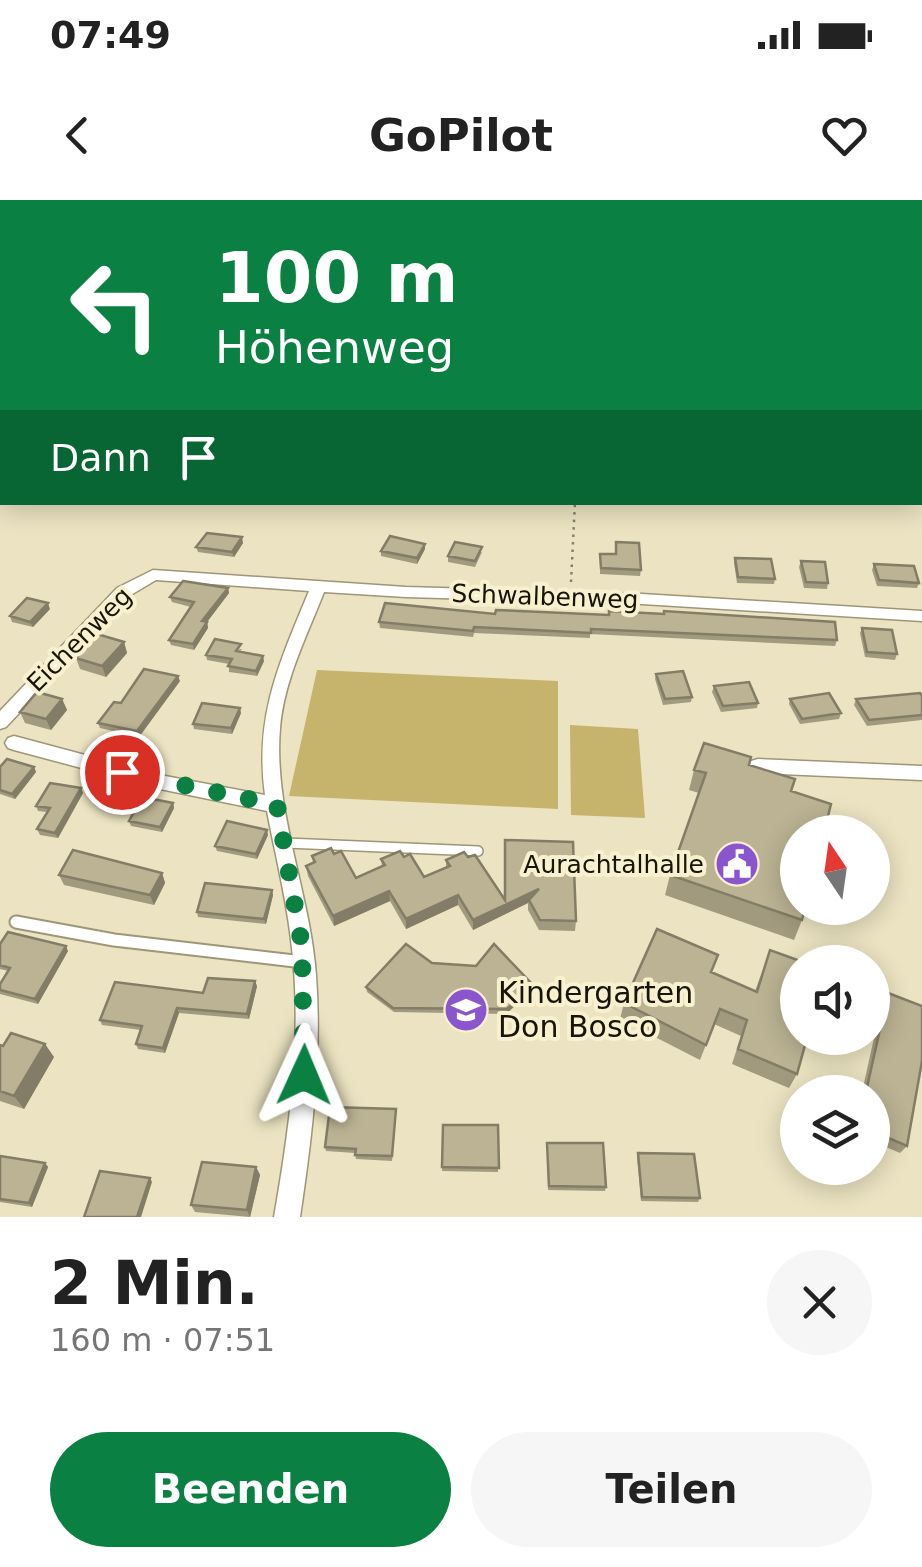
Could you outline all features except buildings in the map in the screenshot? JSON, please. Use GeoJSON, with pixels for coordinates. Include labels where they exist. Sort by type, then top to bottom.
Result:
{"type":"FeatureCollection","features":[{"type":"Feature","properties":{"kind":"street","name":"Schwalbenweg"},"geometry":{"type":"LineString","coordinates":[[168,574],[922,616]]}},
{"type":"Feature","properties":{"kind":"street","name":"Eichenweg"},"geometry":{"type":"LineString","coordinates":[[0,722],[123,592],[142,578],[168,574]]}},
{"type":"Feature","properties":{"kind":"street"},"geometry":{"type":"LineString","coordinates":[[293,1216],[304,1075],[303,962],[271,771],[271,726],[284,675],[319,584]]}},
{"type":"Feature","properties":{"kind":"street"},"geometry":{"type":"LineString","coordinates":[[14,743],[160,782],[277,805]]}},
{"type":"Feature","properties":{"kind":"street"},"geometry":{"type":"LineString","coordinates":[[758,766],[922,773]]}},
{"type":"Feature","properties":{"kind":"lane"},"geometry":{"type":"LineString","coordinates":[[286,843],[478,850]]}},
{"type":"Feature","properties":{"kind":"lane"},"geometry":{"type":"LineString","coordinates":[[16,922],[132,942],[303,962]]}},
{"type":"Feature","properties":{"kind":"path"},"geometry":{"type":"LineString","coordinates":[[570,596],[575,505]]}},
{"type":"Feature","properties":{"kind":"shaded area"},"geometry":{"type":"Polygon","coordinates":[[[317,670],[558,681],[558,809],[289,796],[317,670]]]}},
{"type":"Feature","properties":{"kind":"shaded area"},"geometry":{"type":"Polygon","coordinates":[[[570,725],[638,729],[645,818],[571,815],[570,725]]]}},
{"type":"Feature","properties":{"kind":"place","name":"Aurachtalhalle"},"geometry":{"type":"Point","coordinates":[737,864]}},
{"type":"Feature","properties":{"kind":"place","name":"Kindergarten Don Bosco"},"geometry":{"type":"Point","coordinates":[466,1010]}},
{"type":"Feature","properties":{"kind":"route"},"geometry":{"type":"LineString","coordinates":[[122,772],[277,805],[302,946],[304,1075]]}}]}
